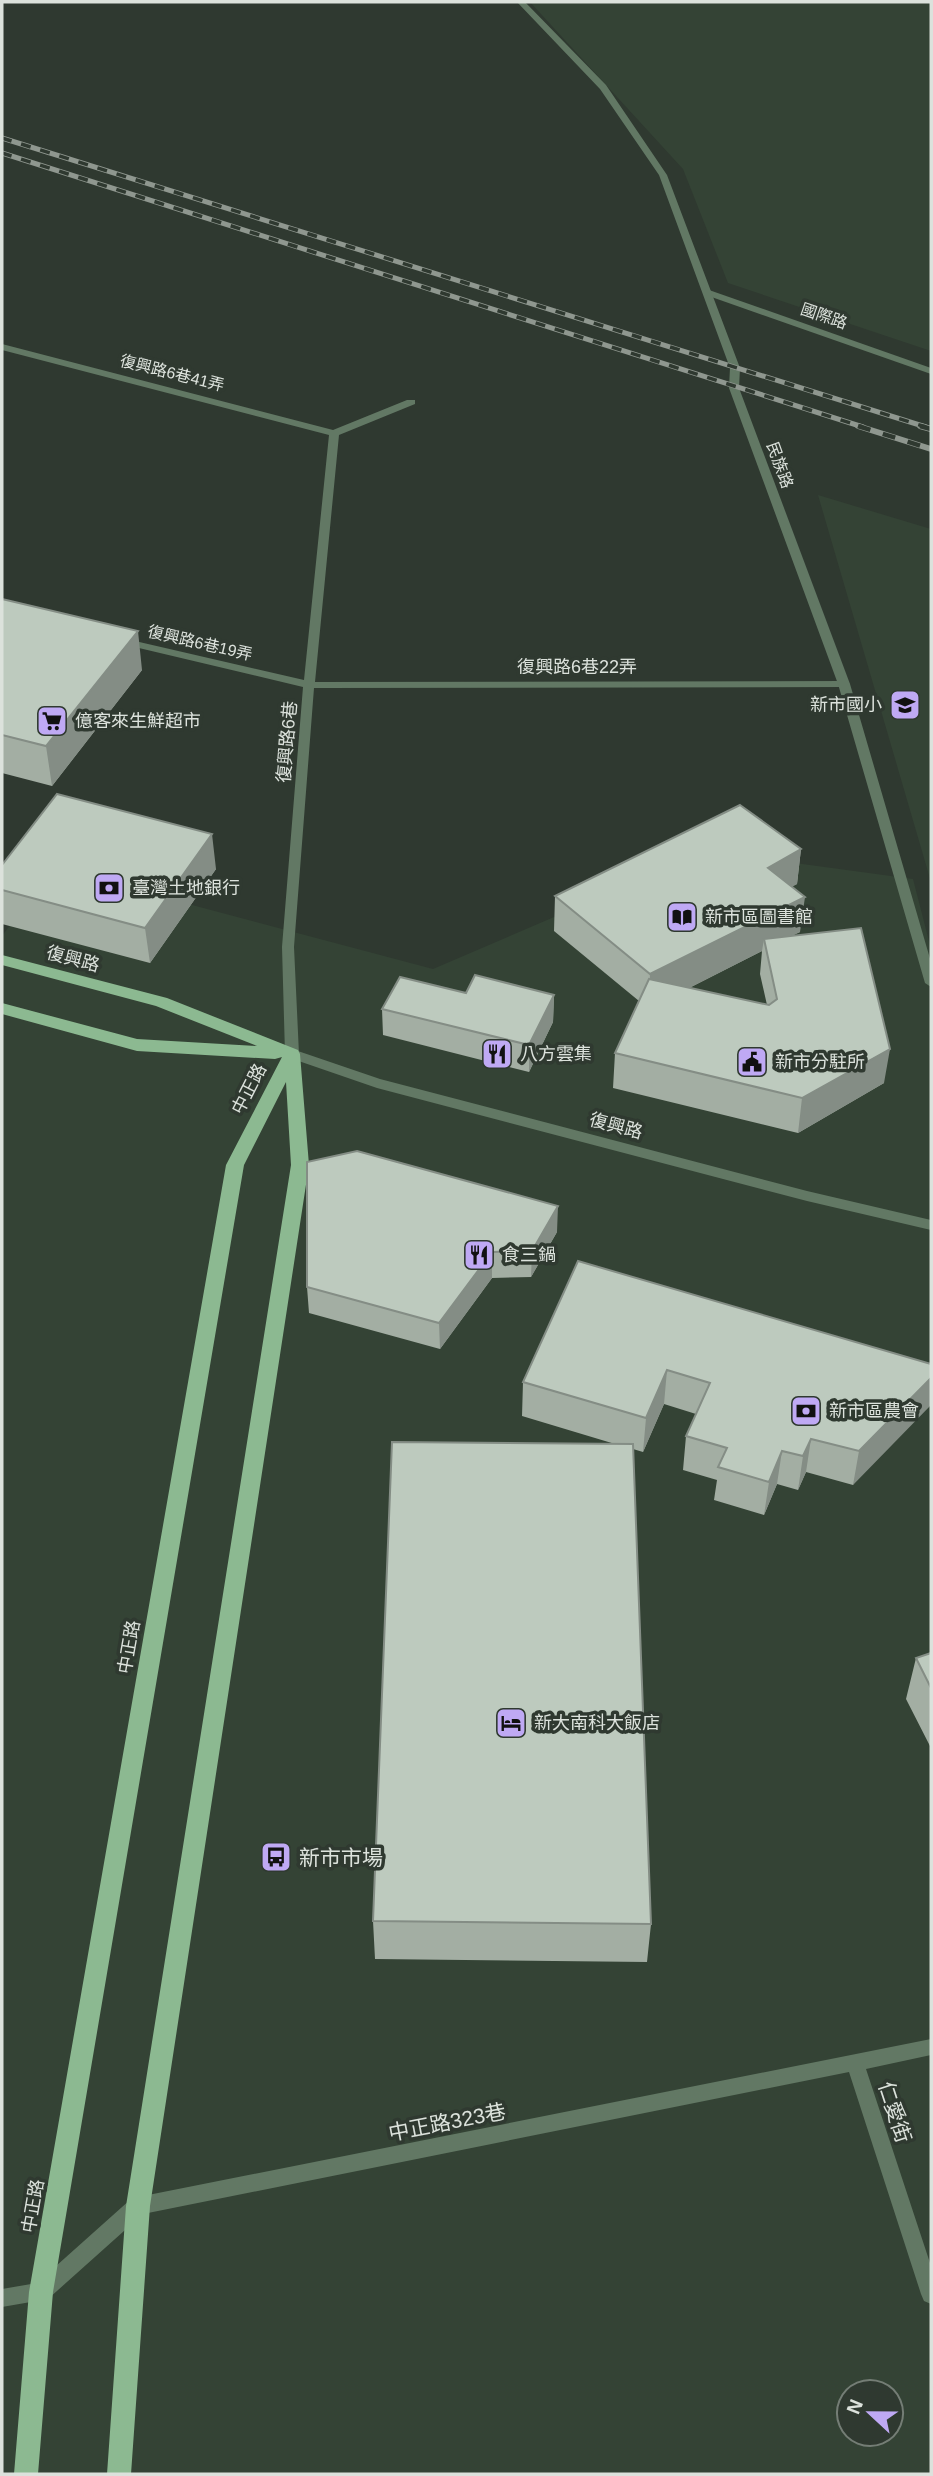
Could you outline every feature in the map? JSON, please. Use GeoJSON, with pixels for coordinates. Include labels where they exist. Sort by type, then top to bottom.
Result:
{"type":"FeatureCollection","features":[{"type":"Feature","properties":{"kind":"main road","name":"復興路"},"geometry":{"type":"LineString","coordinates":[[2,960],[160,1002],[292,1054]]}},
{"type":"Feature","properties":{"kind":"main road","name":"復興路"},"geometry":{"type":"LineString","coordinates":[[2,1009],[137,1045],[292,1054]]}},
{"type":"Feature","properties":{"kind":"main road","name":"中正路"},"geometry":{"type":"LineString","coordinates":[[119,2474],[138,2206],[300,1165],[292,1054]]}},
{"type":"Feature","properties":{"kind":"main road","name":"中正路"},"geometry":{"type":"LineString","coordinates":[[26,2474],[41,2292],[235,1165],[292,1054]]}},
{"type":"Feature","properties":{"kind":"street","name":"民族路"},"geometry":{"type":"LineString","coordinates":[[521,2],[603,87],[663,174],[735,368],[734,388],[844,684],[931,983]]}},
{"type":"Feature","properties":{"kind":"street","name":"國際路"},"geometry":{"type":"LineString","coordinates":[[706,292],[931,371]]}},
{"type":"Feature","properties":{"kind":"street","name":"復興路6巷41弄"},"geometry":{"type":"LineString","coordinates":[[2,347],[334,433]]}},
{"type":"Feature","properties":{"kind":"street"},"geometry":{"type":"LineString","coordinates":[[334,433],[411,402]]}},
{"type":"Feature","properties":{"kind":"street","name":"復興路6巷"},"geometry":{"type":"LineString","coordinates":[[292,1054],[288,947],[309,685],[334,433]]}},
{"type":"Feature","properties":{"kind":"street","name":"復興路6巷19弄"},"geometry":{"type":"LineString","coordinates":[[108,638],[309,685]]}},
{"type":"Feature","properties":{"kind":"street","name":"復興路6巷22弄"},"geometry":{"type":"LineString","coordinates":[[309,685],[844,684]]}},
{"type":"Feature","properties":{"kind":"street","name":"復興路"},"geometry":{"type":"LineString","coordinates":[[292,1054],[377,1083],[807,1196],[931,1225]]}},
{"type":"Feature","properties":{"kind":"street","name":"中正路323巷"},"geometry":{"type":"LineString","coordinates":[[138,2206],[931,2048]]}},
{"type":"Feature","properties":{"kind":"street","name":"仁愛街"},"geometry":{"type":"LineString","coordinates":[[855,2064],[931,2294]]}},
{"type":"Feature","properties":{"kind":"street"},"geometry":{"type":"LineString","coordinates":[[2,2298],[41,2292],[138,2206]]}},
{"type":"Feature","properties":{"kind":"shaded area"},"geometry":{"type":"Polygon","coordinates":[[[530,2],[931,2],[931,351],[728,283],[683,169],[530,2]]]}},
{"type":"Feature","properties":{"kind":"shaded area","name":"新市國小"},"geometry":{"type":"Polygon","coordinates":[[[818,495],[931,529],[931,882],[818,495]]]}},
{"type":"Feature","properties":{"kind":"shaded area"},"geometry":{"type":"Polygon","coordinates":[[[708,851],[913,879],[931,949],[931,2474],[2,2474],[2,936],[53,868],[433,969],[708,851]]]}},
{"type":"Feature","properties":{"kind":"building"},"geometry":{"type":"Polygon","coordinates":[[[2,599],[138,631],[46,746],[2,735],[2,599]]]}},
{"type":"Feature","properties":{"kind":"building"},"geometry":{"type":"Polygon","coordinates":[[[57,794],[212,834],[145,928],[2,890],[2,865],[57,794]]]}},
{"type":"Feature","properties":{"kind":"building","name":"新市區圖書館"},"geometry":{"type":"Polygon","coordinates":[[[740,805],[801,849],[768,868],[805,897],[650,974],[555,896],[740,805]]]}},
{"type":"Feature","properties":{"kind":"building","name":"新市分駐所"},"geometry":{"type":"Polygon","coordinates":[[[861,928],[890,1049],[802,1098],[615,1053],[649,979],[769,1005],[777,999],[764,939],[861,928]]]}},
{"type":"Feature","properties":{"kind":"building"},"geometry":{"type":"Polygon","coordinates":[[[475,975],[554,995],[529,1045],[382,1009],[400,977],[466,993],[475,975]]]}},
{"type":"Feature","properties":{"kind":"building"},"geometry":{"type":"Polygon","coordinates":[[[357,1151],[558,1206],[532,1251],[492,1252],[439,1323],[307,1287],[307,1162],[357,1151]]]}},
{"type":"Feature","properties":{"kind":"building","name":"新市區農會"},"geometry":{"type":"Polygon","coordinates":[[[578,1261],[931,1364],[931,1378],[859,1451],[811,1439],[803,1456],[782,1451],[769,1482],[718,1467],[727,1448],[686,1436],[710,1383],[667,1370],[646,1418],[523,1382],[578,1261]]]}},
{"type":"Feature","properties":{"kind":"building","name":"新大南科大飯店"},"geometry":{"type":"Polygon","coordinates":[[[392,1442],[633,1444],[651,1924],[373,1921],[392,1442]]]}},
{"type":"Feature","properties":{"kind":"building"},"geometry":{"type":"Polygon","coordinates":[[[931,1653],[931,1688],[916,1658],[931,1653]]]}},
{"type":"Feature","properties":{"kind":"railway"},"geometry":{"type":"LineString","coordinates":[[2,138],[926,427]]}},
{"type":"Feature","properties":{"kind":"railway"},"geometry":{"type":"LineString","coordinates":[[2,153],[863,427]]}},
{"type":"Feature","properties":{"kind":"railway"},"geometry":{"type":"LineString","coordinates":[[858,426],[931,449]]}},
{"type":"Feature","properties":{"kind":"railway"},"geometry":{"type":"LineString","coordinates":[[920,426],[931,429]]}},
{"type":"Feature","properties":{"kind":"place","name":"新市國小"},"geometry":{"type":"Point","coordinates":[905,705]}},
{"type":"Feature","properties":{"kind":"place","name":"億客來生鮮超市"},"geometry":{"type":"Point","coordinates":[52,721]}},
{"type":"Feature","properties":{"kind":"place","name":"臺灣土地銀行"},"geometry":{"type":"Point","coordinates":[109,888]}},
{"type":"Feature","properties":{"kind":"place","name":"新市區圖書館"},"geometry":{"type":"Point","coordinates":[682,917]}},
{"type":"Feature","properties":{"kind":"place","name":"八方雲集"},"geometry":{"type":"Point","coordinates":[497,1054]}},
{"type":"Feature","properties":{"kind":"place","name":"新市分駐所"},"geometry":{"type":"Point","coordinates":[752,1062]}},
{"type":"Feature","properties":{"kind":"place","name":"食三鍋"},"geometry":{"type":"Point","coordinates":[479,1255]}},
{"type":"Feature","properties":{"kind":"place","name":"新市區農會"},"geometry":{"type":"Point","coordinates":[806,1411]}},
{"type":"Feature","properties":{"kind":"place","name":"新大南科大飯店"},"geometry":{"type":"Point","coordinates":[511,1723]}},
{"type":"Feature","properties":{"kind":"place","name":"新市市場"},"geometry":{"type":"Point","coordinates":[276,1857]}}]}
